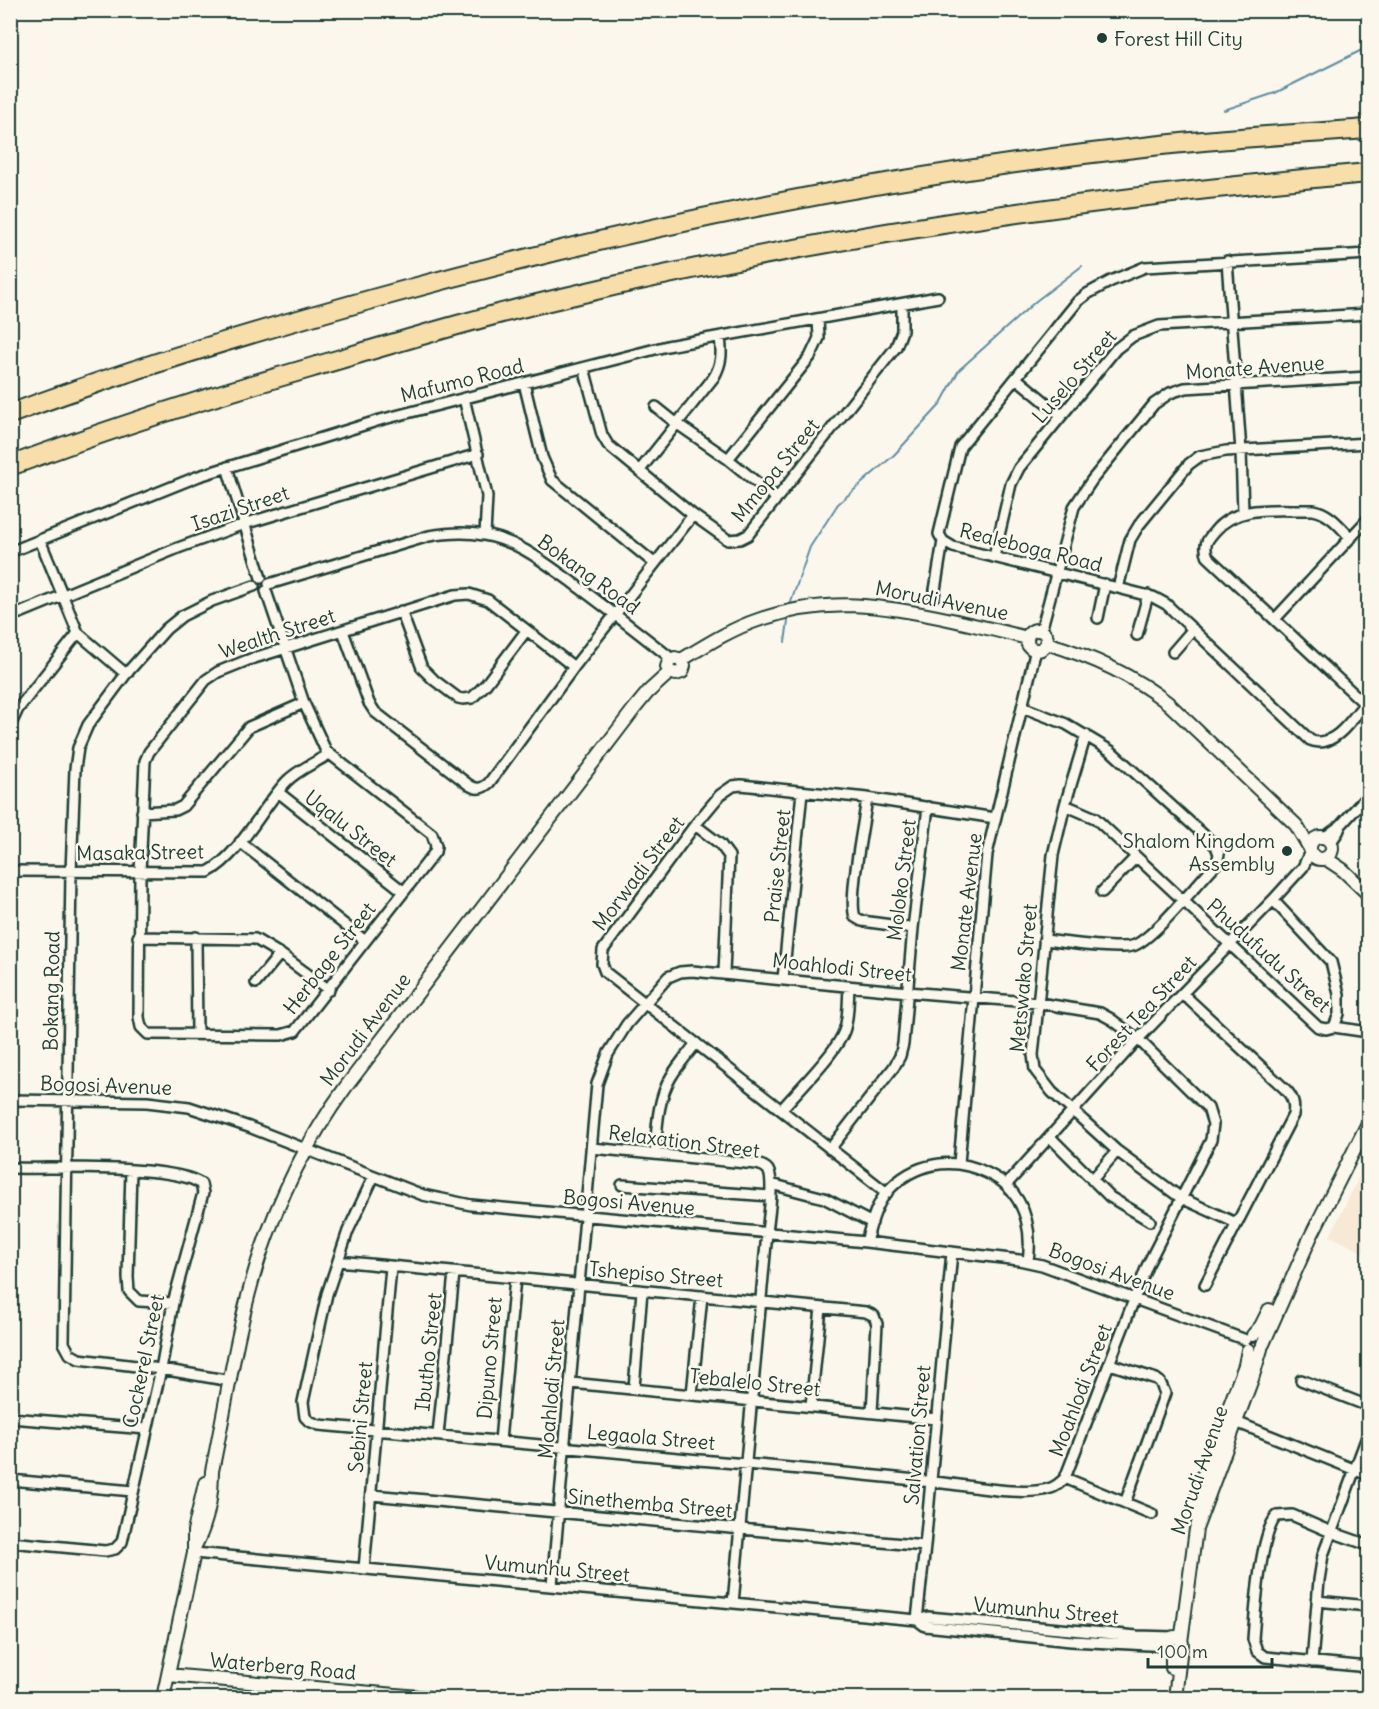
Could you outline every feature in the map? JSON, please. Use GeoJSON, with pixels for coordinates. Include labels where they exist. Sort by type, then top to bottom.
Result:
{"type":"FeatureCollection","features":[{"type":"Feature","properties":{"kind":"highway"},"geometry":{"type":"LineString","coordinates":[[10,414],[159,361],[294,321],[536,256],[719,214],[895,181],[1153,146],[1368,129]]}},
{"type":"Feature","properties":{"kind":"highway"},"geometry":{"type":"LineString","coordinates":[[10,466],[177,407],[427,333],[565,297],[856,237],[1070,205],[1218,187],[1368,173]]}},
{"type":"Feature","properties":{"kind":"street","name":"Realeboga Road"},"geometry":{"type":"LineString","coordinates":[[1367,704],[1332,738],[1323,742],[1310,740],[1166,604],[1148,596],[1105,584],[952,547],[943,541],[939,530],[960,447],[1078,301],[1087,294],[1145,267],[1368,254]]}},
{"type":"Feature","properties":{"kind":"street"},"geometry":{"type":"LineString","coordinates":[[1227,261],[1241,451],[1243,512]]}},
{"type":"Feature","properties":{"kind":"street","name":"Mafumo Road"},"geometry":{"type":"LineString","coordinates":[[10,552],[176,484],[380,420],[667,346],[938,297]]}},
{"type":"Feature","properties":{"kind":"street","name":"Mmopa Street"},"geometry":{"type":"LineString","coordinates":[[584,368],[605,442],[611,449],[640,470],[693,515],[728,540],[735,541],[748,535],[896,347],[902,331],[902,304]]}},
{"type":"Feature","properties":{"kind":"street","name":"Luselo Street"},"geometry":{"type":"LineString","coordinates":[[994,557],[1018,468],[1116,350],[1132,336],[1159,326],[1368,314]]}},
{"type":"Feature","properties":{"kind":"street"},"geometry":{"type":"LineString","coordinates":[[728,459],[810,357],[819,338],[819,319]]}},
{"type":"Feature","properties":{"kind":"street"},"geometry":{"type":"LineString","coordinates":[[640,470],[719,369],[722,356],[720,337]]}},
{"type":"Feature","properties":{"kind":"street","name":"Monate Avenue"},"geometry":{"type":"LineString","coordinates":[[1041,631],[1069,519],[1079,496],[1154,404],[1170,393],[1185,388],[1368,377]]}},
{"type":"Feature","properties":{"kind":"street"},"geometry":{"type":"LineString","coordinates":[[1016,378],[1061,415]]}},
{"type":"Feature","properties":{"kind":"street"},"geometry":{"type":"LineString","coordinates":[[524,382],[542,457],[552,480],[654,563]]}},
{"type":"Feature","properties":{"kind":"street"},"geometry":{"type":"LineString","coordinates":[[464,398],[487,500],[485,535]]}},
{"type":"Feature","properties":{"kind":"street"},"geometry":{"type":"LineString","coordinates":[[656,407],[728,459],[776,498]]}},
{"type":"Feature","properties":{"kind":"street"},"geometry":{"type":"LineString","coordinates":[[1119,588],[1134,533],[1189,464],[1200,456],[1211,453],[1368,443]]}},
{"type":"Feature","properties":{"kind":"street","name":"Isazi Street"},"geometry":{"type":"LineString","coordinates":[[20,613],[244,524],[478,454]]}},
{"type":"Feature","properties":{"kind":"street"},"geometry":{"type":"LineString","coordinates":[[227,467],[263,585],[303,702],[320,741],[329,754]]}},
{"type":"Feature","properties":{"kind":"street"},"geometry":{"type":"LineString","coordinates":[[1351,538],[1331,517],[1322,512],[1313,510],[1243,512],[1229,517],[1219,525],[1206,542],[1206,552],[1208,557],[1367,704]]}},
{"type":"Feature","properties":{"kind":"street"},"geometry":{"type":"LineString","coordinates":[[343,631],[372,709],[469,785],[479,789],[489,783],[574,667],[693,515]]}},
{"type":"Feature","properties":{"kind":"street"},"geometry":{"type":"LineString","coordinates":[[1275,619],[1368,519]]}},
{"type":"Feature","properties":{"kind":"street","name":"Bokang Road"},"geometry":{"type":"LineString","coordinates":[[231,1381],[161,1369],[79,1359],[66,1349],[63,1336],[71,872],[75,769],[81,740],[88,725],[126,674],[174,621],[212,601],[423,537],[451,533],[485,535],[512,543],[533,554],[676,659]]}},
{"type":"Feature","properties":{"kind":"street"},"geometry":{"type":"LineString","coordinates":[[40,540],[78,633],[126,674]]}},
{"type":"Feature","properties":{"kind":"street"},"geometry":{"type":"LineString","coordinates":[[934,596],[943,541]]}},
{"type":"Feature","properties":{"kind":"street"},"geometry":{"type":"LineString","coordinates":[[1098,618],[1105,584]]}},
{"type":"Feature","properties":{"kind":"street","name":"Wealth Street"},"geometry":{"type":"LineString","coordinates":[[154,1035],[145,1033],[139,1022],[138,937],[144,767],[146,756],[206,680],[218,672],[286,648],[455,595],[469,594],[488,600],[574,667]]}},
{"type":"Feature","properties":{"kind":"street"},"geometry":{"type":"LineString","coordinates":[[1137,635],[1148,596]]}},
{"type":"Feature","properties":{"kind":"street","name":"Morudi Avenue"},"geometry":{"type":"LineString","coordinates":[[163,1698],[195,1549],[194,1531],[199,1507],[205,1484],[212,1472],[246,1305],[260,1255],[305,1149],[345,1088],[634,709],[670,672],[676,674],[682,672],[684,666],[676,659],[756,620],[806,607],[836,604],[896,608],[1027,638]]}},
{"type":"Feature","properties":{"kind":"street"},"geometry":{"type":"LineString","coordinates":[[401,611],[422,668],[434,680],[458,698],[463,699],[472,698],[486,684],[526,631]]}},
{"type":"Feature","properties":{"kind":"street"},"geometry":{"type":"LineString","coordinates":[[1173,652],[1193,629]]}},
{"type":"Feature","properties":{"kind":"street"},"geometry":{"type":"LineString","coordinates":[[1041,646],[1046,636],[1041,631],[1032,631],[1027,638],[1028,645],[1090,657],[1149,688],[1168,703],[1368,894]]}},
{"type":"Feature","properties":{"kind":"street"},"geometry":{"type":"LineString","coordinates":[[10,743],[11,724],[18,709],[78,633]]}},
{"type":"Feature","properties":{"kind":"street","name":"Monate Avenue"},"geometry":{"type":"LineString","coordinates":[[959,1163],[984,876],[995,818],[1022,707],[1041,646]]}},
{"type":"Feature","properties":{"kind":"street"},"geometry":{"type":"LineString","coordinates":[[142,812],[175,810],[183,807],[249,727],[303,702]]}},
{"type":"Feature","properties":{"kind":"street"},"geometry":{"type":"LineString","coordinates":[[1022,707],[1058,720],[1111,751],[1131,766],[1216,846],[1219,854],[1217,862],[1142,941],[1130,946],[1044,940]]}},
{"type":"Feature","properties":{"kind":"street","name":"Metswako Street"},"geometry":{"type":"LineString","coordinates":[[1086,735],[1065,806],[1052,867],[1033,1055],[1035,1071],[1052,1092],[1117,1151],[1181,1198],[1236,1223]]}},
{"type":"Feature","properties":{"kind":"street","name":"Masaka Street"},"geometry":{"type":"LineString","coordinates":[[10,871],[208,872],[223,861],[240,842],[289,779],[329,754]]}},
{"type":"Feature","properties":{"kind":"street","name":"Herbage Street"},"geometry":{"type":"LineString","coordinates":[[154,1035],[281,1035],[291,1033],[328,990],[364,940],[435,852],[436,846],[432,834],[329,754]]}},
{"type":"Feature","properties":{"kind":"street","name":"Morwadi Street"},"geometry":{"type":"LineString","coordinates":[[887,1193],[605,972],[602,964],[603,950],[695,825],[720,795],[733,786],[867,798],[995,818]]}},
{"type":"Feature","properties":{"kind":"street","name":"Uqalu Street"},"geometry":{"type":"LineString","coordinates":[[278,792],[403,891]]}},
{"type":"Feature","properties":{"kind":"street","name":"Praise Street"},"geometry":{"type":"LineString","coordinates":[[783,979],[802,792]]}},
{"type":"Feature","properties":{"kind":"street","name":"Forest Tea Street"},"geometry":{"type":"LineString","coordinates":[[1006,1185],[1138,1039],[1338,832],[1341,825],[1368,795]]}},
{"type":"Feature","properties":{"kind":"street"},"geometry":{"type":"LineString","coordinates":[[867,798],[853,895],[855,917],[862,921],[913,928]]}},
{"type":"Feature","properties":{"kind":"street","name":"Phudufudu Street"},"geometry":{"type":"LineString","coordinates":[[1065,806],[1095,818],[1318,1027],[1330,1028]]}},
{"type":"Feature","properties":{"kind":"street","name":"Moloko Street"},"geometry":{"type":"LineString","coordinates":[[830,1149],[897,1062],[903,1044],[913,928],[928,807]]}},
{"type":"Feature","properties":{"kind":"street"},"geometry":{"type":"LineString","coordinates":[[695,825],[720,844],[731,863],[724,973]]}},
{"type":"Feature","properties":{"kind":"street"},"geometry":{"type":"LineString","coordinates":[[240,842],[364,940]]}},
{"type":"Feature","properties":{"kind":"street"},"geometry":{"type":"LineString","coordinates":[[1101,892],[1136,857]]}},
{"type":"Feature","properties":{"kind":"street"},"geometry":{"type":"LineString","coordinates":[[1273,900],[1331,962],[1335,970],[1339,994],[1339,1014],[1330,1028],[1368,1032]]}},
{"type":"Feature","properties":{"kind":"street"},"geometry":{"type":"LineString","coordinates":[[138,937],[255,939],[328,990]]}},
{"type":"Feature","properties":{"kind":"street"},"geometry":{"type":"LineString","coordinates":[[196,937],[197,1034]]}},
{"type":"Feature","properties":{"kind":"street"},"geometry":{"type":"LineString","coordinates":[[256,983],[279,954]]}},
{"type":"Feature","properties":{"kind":"street","name":"Moahlodi Street"},"geometry":{"type":"LineString","coordinates":[[552,1585],[596,1096],[602,1070],[616,1040],[662,983],[674,974],[692,971],[724,973],[1039,1003],[1105,1015],[1138,1039],[1203,1101],[1212,1116],[1211,1140],[1154,1250],[1065,1478]]}},
{"type":"Feature","properties":{"kind":"street"},"geometry":{"type":"LineString","coordinates":[[781,1110],[838,1044],[845,1030],[849,986]]}},
{"type":"Feature","properties":{"kind":"street"},"geometry":{"type":"LineString","coordinates":[[1183,994],[1291,1095],[1294,1104],[1293,1115],[1205,1285]]}},
{"type":"Feature","properties":{"kind":"street"},"geometry":{"type":"LineString","coordinates":[[655,1154],[659,1112],[665,1089],[670,1078],[696,1043]]}},
{"type":"Feature","properties":{"kind":"street","name":"Bogosi Avenue"},"geometry":{"type":"LineString","coordinates":[[10,1100],[147,1102],[189,1107],[423,1195],[454,1203],[866,1242],[1028,1261],[1249,1342]]}},
{"type":"Feature","properties":{"kind":"street","name":"Morudi Avenue"},"geometry":{"type":"LineString","coordinates":[[1168,1698],[1183,1562],[1202,1479],[1231,1420],[1311,1236],[1368,1123]]}},
{"type":"Feature","properties":{"kind":"street"},"geometry":{"type":"LineString","coordinates":[[1050,1137],[1110,1197],[1150,1221]]}},
{"type":"Feature","properties":{"kind":"street","name":"Relaxation Street"},"geometry":{"type":"LineString","coordinates":[[592,1148],[762,1165],[769,1172],[771,1184],[767,1233],[733,1603]]}},
{"type":"Feature","properties":{"kind":"street"},"geometry":{"type":"LineString","coordinates":[[1092,1179],[1117,1151]]}},
{"type":"Feature","properties":{"kind":"street"},"geometry":{"type":"LineString","coordinates":[[866,1242],[876,1211],[887,1193],[902,1178],[942,1163],[959,1163],[976,1167],[1006,1185],[1020,1204],[1029,1227],[1028,1261]]}},
{"type":"Feature","properties":{"kind":"street"},"geometry":{"type":"LineString","coordinates":[[10,1168],[131,1170],[129,1291],[139,1302],[173,1303]]}},
{"type":"Feature","properties":{"kind":"street","name":"Cockerel Street"},"geometry":{"type":"LineString","coordinates":[[10,1542],[105,1551],[119,1546],[124,1536],[161,1369],[173,1303],[203,1198],[201,1184],[192,1179],[131,1170]]}},
{"type":"Feature","properties":{"kind":"street","name":"Legaola Street"},"geometry":{"type":"LineString","coordinates":[[374,1176],[348,1231],[325,1305],[303,1402],[305,1417],[313,1423],[1011,1490],[1050,1489],[1065,1478]]}},
{"type":"Feature","properties":{"kind":"street"},"geometry":{"type":"LineString","coordinates":[[771,1184],[824,1198],[872,1222]]}},
{"type":"Feature","properties":{"kind":"street"},"geometry":{"type":"LineString","coordinates":[[622,1185],[770,1196]]}},
{"type":"Feature","properties":{"kind":"street","name":"Morudi Avenue"},"geometry":{"type":"LineString","coordinates":[[1231,1420],[1249,1342],[1264,1322],[1311,1236]]}},
{"type":"Feature","properties":{"kind":"street","name":"Salvation Street"},"geometry":{"type":"LineString","coordinates":[[916,1620],[952,1252]]}},
{"type":"Feature","properties":{"kind":"street","name":"Tshepiso Street"},"geometry":{"type":"LineString","coordinates":[[338,1261],[866,1312],[874,1316],[876,1320],[872,1412]]}},
{"type":"Feature","properties":{"kind":"street","name":"Sebini Street"},"geometry":{"type":"LineString","coordinates":[[364,1569],[391,1267]]}},
{"type":"Feature","properties":{"kind":"street","name":"Ibutho Street"},"geometry":{"type":"LineString","coordinates":[[438,1435],[454,1273]]}},
{"type":"Feature","properties":{"kind":"street","name":"Dipuno Street"},"geometry":{"type":"LineString","coordinates":[[500,1441],[515,1278]]}},
{"type":"Feature","properties":{"kind":"street"},"geometry":{"type":"LineString","coordinates":[[634,1388],[642,1291]]}},
{"type":"Feature","properties":{"kind":"street"},"geometry":{"type":"LineString","coordinates":[[692,1394],[702,1296]]}},
{"type":"Feature","properties":{"kind":"street"},"geometry":{"type":"LineString","coordinates":[[811,1406],[821,1308]]}},
{"type":"Feature","properties":{"kind":"street"},"geometry":{"type":"LineString","coordinates":[[1249,1342],[1256,1352],[1262,1347]]}},
{"type":"Feature","properties":{"kind":"street"},"geometry":{"type":"LineString","coordinates":[[1110,1364],[1156,1379],[1160,1382],[1165,1394],[1125,1503]]}},
{"type":"Feature","properties":{"kind":"street"},"geometry":{"type":"LineString","coordinates":[[1301,1380],[1368,1406]]}},
{"type":"Feature","properties":{"kind":"street","name":"Tebalelo Street"},"geometry":{"type":"LineString","coordinates":[[571,1383],[936,1419]]}},
{"type":"Feature","properties":{"kind":"street"},"geometry":{"type":"LineString","coordinates":[[10,1418],[147,1429]]}},
{"type":"Feature","properties":{"kind":"street"},"geometry":{"type":"LineString","coordinates":[[1231,1420],[1368,1475]]}},
{"type":"Feature","properties":{"kind":"street"},"geometry":{"type":"LineString","coordinates":[[1312,1662],[1320,1566],[1368,1434]]}},
{"type":"Feature","properties":{"kind":"street"},"geometry":{"type":"LineString","coordinates":[[1065,1478],[1152,1514]]}},
{"type":"Feature","properties":{"kind":"street"},"geometry":{"type":"LineString","coordinates":[[10,1480],[133,1491]]}},
{"type":"Feature","properties":{"kind":"street","name":"Sinethemba Street"},"geometry":{"type":"LineString","coordinates":[[372,1495],[925,1546]]}},
{"type":"Feature","properties":{"kind":"street"},"geometry":{"type":"LineString","coordinates":[[1368,1545],[1292,1515],[1276,1516],[1270,1526],[1261,1565],[1254,1631],[1254,1645],[1257,1651],[1265,1657],[1368,1667]]}},
{"type":"Feature","properties":{"kind":"street","name":"Vumunhu Street"},"geometry":{"type":"LineString","coordinates":[[195,1549],[364,1569],[916,1620],[928,1617],[1137,1636],[1175,1644]]}},
{"type":"Feature","properties":{"kind":"street"},"geometry":{"type":"LineString","coordinates":[[1317,1601],[1368,1606]]}},
{"type":"Feature","properties":{"kind":"street","name":"Morudi Avenue"},"geometry":{"type":"LineString","coordinates":[[1175,1644],[1175,1698]]}},
{"type":"Feature","properties":{"kind":"street","name":"Waterberg Road"},"geometry":{"type":"LineString","coordinates":[[168,1675],[430,1698]]}},
{"type":"Feature","properties":{"kind":"shaded area"},"geometry":{"type":"Polygon","coordinates":[[[1368,1159],[1368,1255],[1330,1236],[1368,1159]]]}},
{"type":"Feature","properties":{"kind":"waterway"},"geometry":{"type":"LineString","coordinates":[[1224,110],[1275,93],[1368,47]]}},
{"type":"Feature","properties":{"kind":"waterway"},"geometry":{"type":"LineString","coordinates":[[791,602],[810,547],[838,504],[894,455],[940,405],[959,370],[1036,301],[1082,266]]}},
{"type":"Feature","properties":{"kind":"waterway"},"geometry":{"type":"LineString","coordinates":[[785,642],[788,621]]}},
{"type":"Feature","properties":{"kind":"place","name":"Forest Hill City"},"geometry":{"type":"Point","coordinates":[1102,38]}},
{"type":"Feature","properties":{"kind":"place","name":"Shalom Kingdom Assembly"},"geometry":{"type":"Point","coordinates":[1287,851]}}]}
